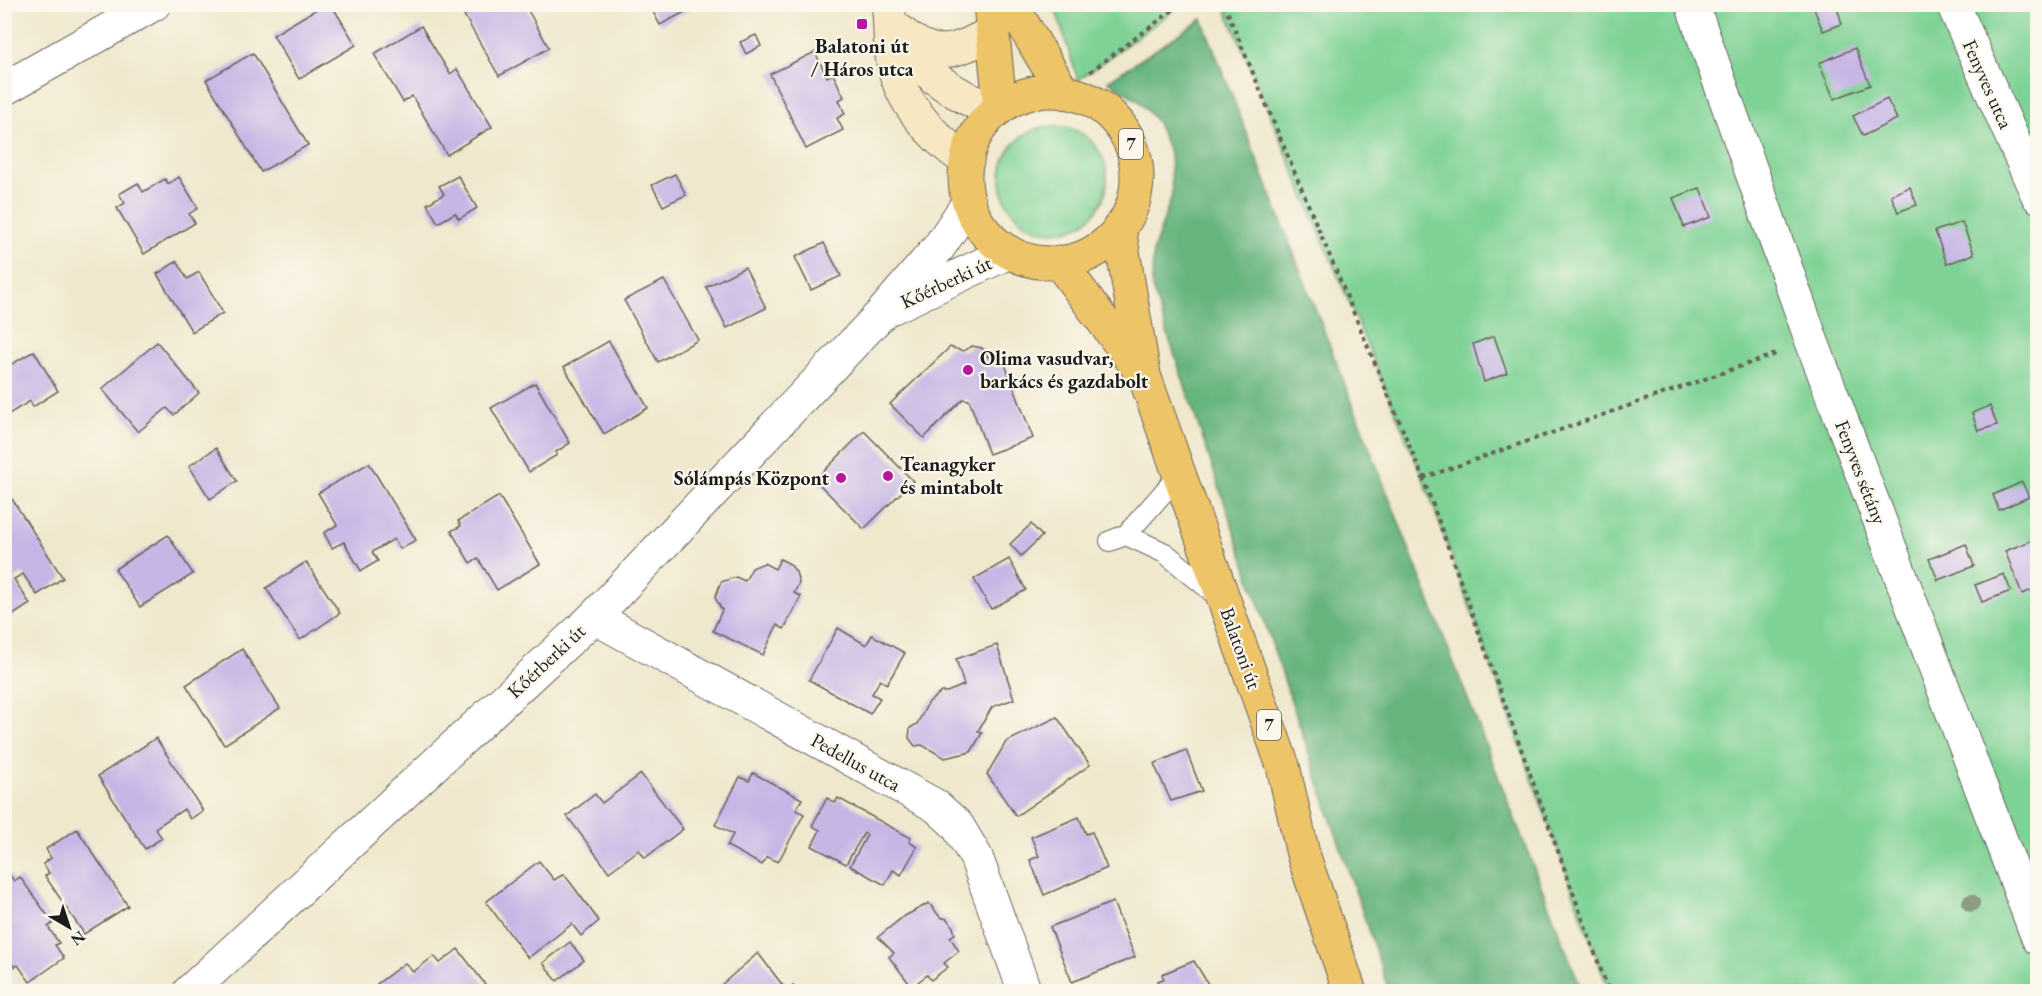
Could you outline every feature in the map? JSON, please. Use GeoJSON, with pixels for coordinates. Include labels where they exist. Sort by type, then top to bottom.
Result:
{"type":"FeatureCollection","features":[{"type":"Feature","properties":{"kind":"main road"},"geometry":{"type":"LineString","coordinates":[[1011,4],[1076,83]]}},
{"type":"Feature","properties":{"kind":"main road"},"geometry":{"type":"LineString","coordinates":[[992,18],[997,109]]}},
{"type":"Feature","properties":{"kind":"main road","name":"7"},"geometry":{"type":"LineString","coordinates":[[1076,83],[1122,128],[1131,144],[1137,179],[1128,213],[1119,228],[1093,252],[1059,262],[1042,262],[1009,252],[985,231],[969,202],[965,182],[967,160],[974,140],[997,109],[1029,94],[1076,83]]}},
{"type":"Feature","properties":{"kind":"main road","name":"Balatoni út"},"geometry":{"type":"LineString","coordinates":[[1119,228],[1144,375],[1283,766],[1302,854],[1350,992]]}},
{"type":"Feature","properties":{"kind":"main road","name":"Balatoni út"},"geometry":{"type":"LineString","coordinates":[[1059,262],[1144,375]]}},
{"type":"Feature","properties":{"kind":"street"},"geometry":{"type":"LineString","coordinates":[[4,89],[154,4]]}},
{"type":"Feature","properties":{"kind":"street","name":"Fenyves sétány"},"geometry":{"type":"LineString","coordinates":[[1692,4],[1812,342],[2037,938]]}},
{"type":"Feature","properties":{"kind":"street","name":"Fenyves utca"},"geometry":{"type":"LineString","coordinates":[[1953,4],[2037,196]]}},
{"type":"Feature","properties":{"kind":"street"},"geometry":{"type":"LineString","coordinates":[[890,14],[914,43],[930,50],[948,52],[966,47],[992,18]]}},
{"type":"Feature","properties":{"kind":"street"},"geometry":{"type":"LineString","coordinates":[[890,14],[904,48],[944,87],[997,109]]}},
{"type":"Feature","properties":{"kind":"street"},"geometry":{"type":"LineString","coordinates":[[890,14],[892,56],[901,88],[919,119],[946,147],[967,160]]}},
{"type":"Feature","properties":{"kind":"street","name":"Kőérberki út"},"geometry":{"type":"LineString","coordinates":[[189,992],[594,617],[883,312],[939,247],[969,202]]}},
{"type":"Feature","properties":{"kind":"street","name":"Kőérberki út"},"geometry":{"type":"LineString","coordinates":[[883,312],[1009,252]]}},
{"type":"Feature","properties":{"kind":"street","name":"Pedellus utca"},"geometry":{"type":"LineString","coordinates":[[594,617],[936,806],[957,825],[976,857],[1022,990]]}},
{"type":"Feature","properties":{"kind":"lane"},"geometry":{"type":"LineString","coordinates":[[1178,476],[1118,538],[1164,553],[1223,600]]}},
{"type":"Feature","properties":{"kind":"path"},"geometry":{"type":"LineString","coordinates":[[1076,83],[1181,4]]}},
{"type":"Feature","properties":{"kind":"path"},"geometry":{"type":"LineString","coordinates":[[1224,4],[1423,478],[1610,992]]}},
{"type":"Feature","properties":{"kind":"path"},"geometry":{"type":"LineString","coordinates":[[1423,478],[1812,342]]}},
{"type":"Feature","properties":{"kind":"green space"},"geometry":{"type":"Polygon","coordinates":[[[1054,4],[1181,5],[1078,80],[1054,4]]]}},
{"type":"Feature","properties":{"kind":"green space"},"geometry":{"type":"Polygon","coordinates":[[[1224,5],[2037,5],[2037,991],[1609,991],[1423,478],[1224,5]]]}},
{"type":"Feature","properties":{"kind":"green space"},"geometry":{"type":"Polygon","coordinates":[[[1202,19],[1582,991],[1389,991],[1152,288],[1153,252],[1172,195],[1170,153],[1156,121],[1139,101],[1108,81],[1202,19]]]}},
{"type":"Feature","properties":{"kind":"green space"},"geometry":{"type":"Polygon","coordinates":[[[1054,126],[1074,130],[1092,141],[1103,159],[1107,179],[1103,199],[1092,217],[1074,228],[1054,232],[1034,228],[1016,217],[1005,199],[1001,179],[1005,159],[1016,141],[1034,130],[1054,126]]]}},
{"type":"Feature","properties":{"kind":"building"},"geometry":{"type":"Polygon","coordinates":[[[325,4],[331,4],[356,45],[299,79],[273,35],[325,4]]]}},
{"type":"Feature","properties":{"kind":"building"},"geometry":{"type":"Polygon","coordinates":[[[649,4],[700,4],[660,25],[649,4]]]}},
{"type":"Feature","properties":{"kind":"building"},"geometry":{"type":"Polygon","coordinates":[[[1097,4],[1122,4],[1122,5],[1099,12],[1097,4]]]}},
{"type":"Feature","properties":{"kind":"building"},"geometry":{"type":"Polygon","coordinates":[[[1836,4],[1842,24],[1823,31],[1814,9],[1836,4]]]}},
{"type":"Feature","properties":{"kind":"building"},"geometry":{"type":"Polygon","coordinates":[[[483,5],[525,5],[549,48],[499,76],[464,15],[483,5]]]}},
{"type":"Feature","properties":{"kind":"building"},"geometry":{"type":"Polygon","coordinates":[[[421,26],[450,74],[457,69],[492,127],[447,155],[412,96],[403,102],[374,54],[421,26]]]}},
{"type":"Feature","properties":{"kind":"building"},"geometry":{"type":"Polygon","coordinates":[[[756,35],[761,46],[746,54],[740,42],[756,35]]]}},
{"type":"Feature","properties":{"kind":"building"},"geometry":{"type":"Polygon","coordinates":[[[1855,48],[1870,85],[1834,99],[1819,63],[1855,48]]]}},
{"type":"Feature","properties":{"kind":"building"},"geometry":{"type":"Polygon","coordinates":[[[815,52],[827,77],[833,74],[844,97],[839,100],[845,114],[837,118],[843,130],[806,149],[770,74],[815,52]]]}},
{"type":"Feature","properties":{"kind":"building"},"geometry":{"type":"Polygon","coordinates":[[[253,53],[308,145],[261,172],[206,80],[253,53]]]}},
{"type":"Feature","properties":{"kind":"building"},"geometry":{"type":"Polygon","coordinates":[[[1887,99],[1897,119],[1863,136],[1853,116],[1887,99]]]}},
{"type":"Feature","properties":{"kind":"building"},"geometry":{"type":"Polygon","coordinates":[[[675,174],[686,195],[663,206],[652,185],[675,174]]]}},
{"type":"Feature","properties":{"kind":"building"},"geometry":{"type":"Polygon","coordinates":[[[458,176],[477,208],[459,219],[455,213],[438,223],[427,204],[444,194],[439,186],[458,176]]]}},
{"type":"Feature","properties":{"kind":"building"},"geometry":{"type":"Polygon","coordinates":[[[179,177],[198,208],[189,214],[195,223],[144,254],[117,208],[125,203],[119,194],[138,183],[143,192],[165,179],[168,184],[179,177]]]}},
{"type":"Feature","properties":{"kind":"building"},"geometry":{"type":"Polygon","coordinates":[[[1910,187],[1917,205],[1898,212],[1891,195],[1910,187]]]}},
{"type":"Feature","properties":{"kind":"building"},"geometry":{"type":"Polygon","coordinates":[[[1700,188],[1711,217],[1684,227],[1673,198],[1700,188]]]}},
{"type":"Feature","properties":{"kind":"building"},"geometry":{"type":"Polygon","coordinates":[[[1962,222],[1974,254],[1947,264],[1935,231],[1962,222]]]}},
{"type":"Feature","properties":{"kind":"building"},"geometry":{"type":"Polygon","coordinates":[[[824,243],[841,276],[811,290],[795,257],[824,243]]]}},
{"type":"Feature","properties":{"kind":"building"},"geometry":{"type":"Polygon","coordinates":[[[177,261],[187,279],[199,272],[223,313],[192,332],[157,274],[177,261]]]}},
{"type":"Feature","properties":{"kind":"building"},"geometry":{"type":"Polygon","coordinates":[[[745,267],[766,308],[727,328],[706,287],[745,267]]]}},
{"type":"Feature","properties":{"kind":"building"},"geometry":{"type":"Polygon","coordinates":[[[664,280],[698,340],[658,362],[624,300],[664,280]]]}},
{"type":"Feature","properties":{"kind":"building"},"geometry":{"type":"Polygon","coordinates":[[[1494,336],[1507,373],[1484,382],[1473,344],[1494,336]]]}},
{"type":"Feature","properties":{"kind":"building"},"geometry":{"type":"Polygon","coordinates":[[[609,341],[648,408],[604,434],[564,367],[609,341]]]}},
{"type":"Feature","properties":{"kind":"building"},"geometry":{"type":"Polygon","coordinates":[[[157,342],[199,393],[174,415],[167,408],[138,432],[102,389],[157,342]]]}},
{"type":"Feature","properties":{"kind":"building"},"geometry":{"type":"Polygon","coordinates":[[[972,346],[982,348],[988,357],[1003,359],[1033,438],[989,454],[969,400],[963,399],[924,438],[890,404],[950,347],[963,351],[972,346]]]}},
{"type":"Feature","properties":{"kind":"building"},"geometry":{"type":"Polygon","coordinates":[[[34,351],[58,391],[33,407],[30,401],[4,417],[4,378],[9,376],[5,368],[34,351]]]}},
{"type":"Feature","properties":{"kind":"building"},"geometry":{"type":"Polygon","coordinates":[[[535,383],[570,443],[556,452],[557,455],[529,472],[491,408],[535,383]]]}},
{"type":"Feature","properties":{"kind":"building"},"geometry":{"type":"Polygon","coordinates":[[[1990,406],[1997,425],[1978,431],[1972,413],[1990,406]]]}},
{"type":"Feature","properties":{"kind":"building"},"geometry":{"type":"Polygon","coordinates":[[[864,431],[913,481],[864,529],[815,480],[864,431]]]}},
{"type":"Feature","properties":{"kind":"building"},"geometry":{"type":"Polygon","coordinates":[[[216,448],[237,481],[210,499],[189,466],[216,448]]]}},
{"type":"Feature","properties":{"kind":"building"},"geometry":{"type":"Polygon","coordinates":[[[369,463],[416,540],[400,549],[394,539],[372,552],[378,561],[361,571],[344,542],[332,548],[324,533],[337,525],[318,493],[369,463]]]}},
{"type":"Feature","properties":{"kind":"building"},"geometry":{"type":"Polygon","coordinates":[[[2022,482],[2029,497],[1999,510],[1993,495],[2022,482]]]}},
{"type":"Feature","properties":{"kind":"building"},"geometry":{"type":"Polygon","coordinates":[[[499,496],[540,564],[497,590],[478,558],[470,563],[451,531],[461,526],[458,521],[499,496]]]}},
{"type":"Feature","properties":{"kind":"building"},"geometry":{"type":"Polygon","coordinates":[[[12,499],[63,578],[37,595],[23,574],[14,579],[30,604],[7,619],[4,615],[4,504],[12,499]]]}},
{"type":"Feature","properties":{"kind":"building"},"geometry":{"type":"Polygon","coordinates":[[[1031,524],[1042,536],[1021,556],[1010,544],[1031,524]]]}},
{"type":"Feature","properties":{"kind":"building"},"geometry":{"type":"Polygon","coordinates":[[[168,535],[193,574],[140,607],[115,569],[168,535]]]}},
{"type":"Feature","properties":{"kind":"building"},"geometry":{"type":"Polygon","coordinates":[[[2038,538],[2038,588],[2022,594],[2005,551],[2038,538]]]}},
{"type":"Feature","properties":{"kind":"building"},"geometry":{"type":"Polygon","coordinates":[[[1966,544],[1974,566],[1938,580],[1929,559],[1966,544]]]}},
{"type":"Feature","properties":{"kind":"building"},"geometry":{"type":"Polygon","coordinates":[[[780,559],[790,564],[796,572],[799,583],[794,593],[801,596],[784,629],[777,625],[763,655],[713,631],[722,610],[715,598],[721,582],[736,577],[745,581],[752,568],[764,563],[775,569],[780,559]]]}},
{"type":"Feature","properties":{"kind":"building"},"geometry":{"type":"Polygon","coordinates":[[[1009,559],[1026,590],[991,609],[974,579],[1009,559]]]}},
{"type":"Feature","properties":{"kind":"building"},"geometry":{"type":"Polygon","coordinates":[[[306,562],[340,613],[300,640],[266,588],[306,562]]]}},
{"type":"Feature","properties":{"kind":"building"},"geometry":{"type":"Polygon","coordinates":[[[2004,574],[2011,591],[1982,602],[1975,585],[2004,574]]]}},
{"type":"Feature","properties":{"kind":"building"},"geometry":{"type":"Polygon","coordinates":[[[838,628],[866,645],[872,635],[905,653],[887,684],[880,680],[872,694],[880,698],[870,714],[809,680],[838,628]]]}},
{"type":"Feature","properties":{"kind":"building"},"geometry":{"type":"Polygon","coordinates":[[[997,645],[1014,699],[992,707],[978,731],[982,733],[971,752],[945,758],[922,745],[915,746],[909,738],[910,728],[917,724],[928,703],[941,692],[964,685],[956,659],[997,645]]]}},
{"type":"Feature","properties":{"kind":"building"},"geometry":{"type":"Polygon","coordinates":[[[242,649],[280,708],[224,745],[186,685],[242,649]]]}},
{"type":"Feature","properties":{"kind":"building"},"geometry":{"type":"Polygon","coordinates":[[[1057,717],[1090,765],[1016,816],[987,774],[1006,742],[1057,717]]]}},
{"type":"Feature","properties":{"kind":"building"},"geometry":{"type":"Polygon","coordinates":[[[156,738],[203,811],[190,819],[184,809],[155,828],[162,838],[145,849],[98,776],[156,738]]]}},
{"type":"Feature","properties":{"kind":"building"},"geometry":{"type":"Polygon","coordinates":[[[1186,750],[1202,791],[1171,801],[1154,764],[1186,750]]]}},
{"type":"Feature","properties":{"kind":"building"},"geometry":{"type":"Polygon","coordinates":[[[753,773],[802,799],[796,810],[804,814],[778,862],[767,857],[762,865],[727,846],[733,834],[715,825],[740,777],[749,781],[753,773]]]}},
{"type":"Feature","properties":{"kind":"building"},"geometry":{"type":"Polygon","coordinates":[[[641,774],[683,829],[645,858],[639,850],[609,872],[567,816],[595,794],[602,803],[641,774]]]}},
{"type":"Feature","properties":{"kind":"building"},"geometry":{"type":"Polygon","coordinates":[[[827,798],[835,803],[838,798],[911,838],[909,842],[917,847],[901,875],[893,870],[885,885],[850,866],[867,835],[864,833],[846,864],[812,846],[820,830],[812,826],[827,798]]]}},
{"type":"Feature","properties":{"kind":"building"},"geometry":{"type":"Polygon","coordinates":[[[1079,817],[1086,834],[1092,832],[1107,868],[1044,895],[1030,860],[1039,856],[1031,837],[1079,817]]]}},
{"type":"Feature","properties":{"kind":"building"},"geometry":{"type":"Polygon","coordinates":[[[77,829],[128,906],[84,934],[45,876],[49,873],[43,864],[51,858],[46,849],[77,829]]]}},
{"type":"Feature","properties":{"kind":"building"},"geometry":{"type":"Polygon","coordinates":[[[539,861],[554,880],[564,874],[599,921],[581,936],[572,924],[528,958],[486,902],[539,861]]]}},
{"type":"Feature","properties":{"kind":"building"},"geometry":{"type":"Polygon","coordinates":[[[4,867],[14,881],[20,877],[53,923],[48,927],[59,943],[55,945],[64,958],[30,982],[18,965],[15,967],[4,954],[4,867]]]}},
{"type":"Feature","properties":{"kind":"building"},"geometry":{"type":"Polygon","coordinates":[[[1113,902],[1135,957],[1072,982],[1050,927],[1113,902]]]}},
{"type":"Feature","properties":{"kind":"building"},"geometry":{"type":"Polygon","coordinates":[[[929,903],[940,917],[947,919],[953,927],[955,934],[950,937],[959,951],[944,963],[948,967],[931,980],[927,975],[912,987],[889,957],[894,953],[878,937],[903,917],[929,903]]]}},
{"type":"Feature","properties":{"kind":"building"},"geometry":{"type":"Polygon","coordinates":[[[570,942],[584,960],[557,981],[543,963],[570,942]]]}},
{"type":"Feature","properties":{"kind":"building"},"geometry":{"type":"Polygon","coordinates":[[[458,949],[491,992],[382,992],[377,984],[405,963],[413,972],[434,956],[440,963],[458,949]]]}},
{"type":"Feature","properties":{"kind":"building"},"geometry":{"type":"Polygon","coordinates":[[[758,953],[787,991],[793,985],[798,992],[713,992],[758,953]]]}},
{"type":"Feature","properties":{"kind":"building"},"geometry":{"type":"Polygon","coordinates":[[[1194,961],[1213,992],[1160,992],[1157,981],[1164,979],[1162,974],[1194,961]]]}},
{"type":"Feature","properties":{"kind":"place","name":"Balatoni út / Háros utca"},"geometry":{"type":"Point","coordinates":[862,24]}},
{"type":"Feature","properties":{"kind":"place","name":"Olima vasudvar, barkács és gazdabolt"},"geometry":{"type":"Point","coordinates":[968,370]}},
{"type":"Feature","properties":{"kind":"place","name":"Teanagyker és mintabolt"},"geometry":{"type":"Point","coordinates":[888,476]}},
{"type":"Feature","properties":{"kind":"place","name":"Sólámpás Központ"},"geometry":{"type":"Point","coordinates":[841,478]}}]}
